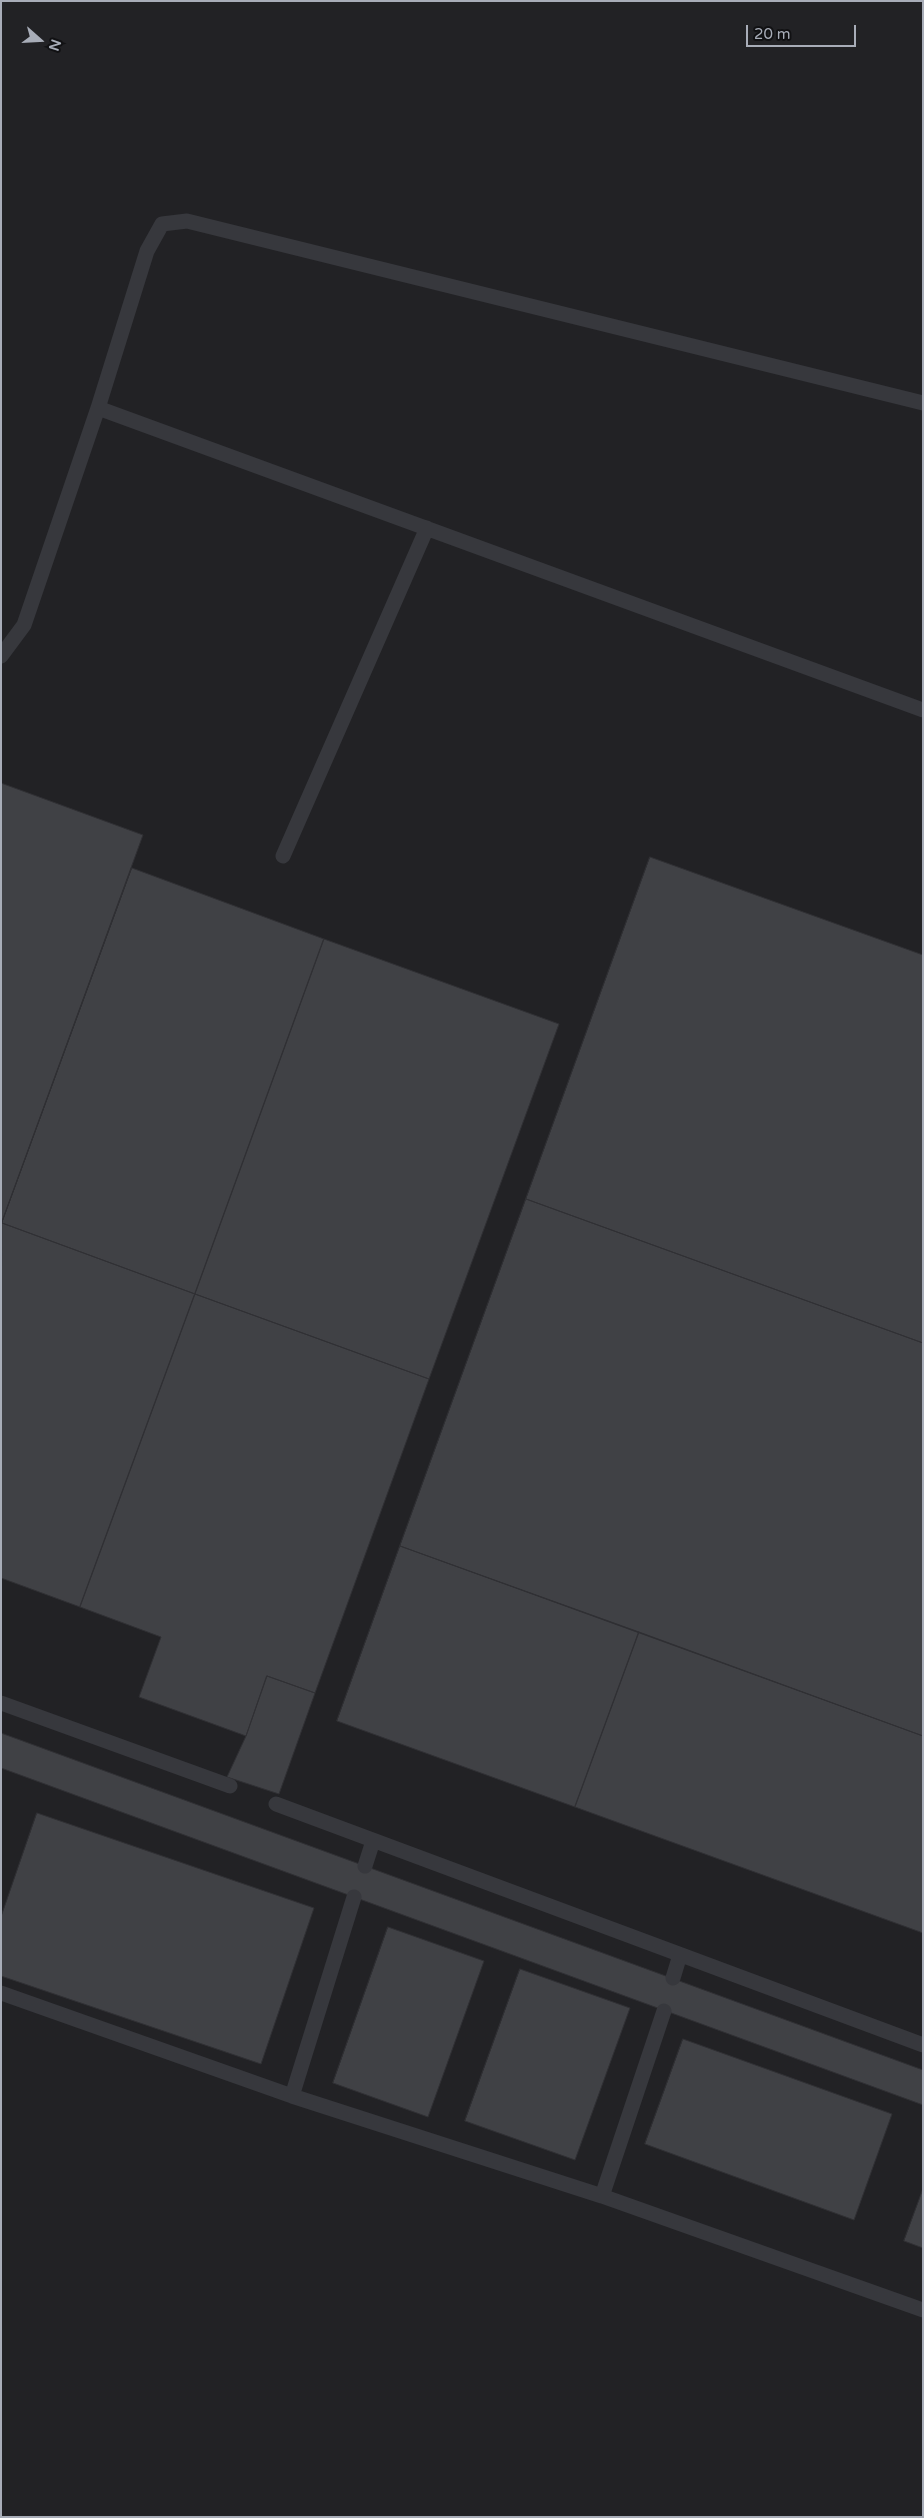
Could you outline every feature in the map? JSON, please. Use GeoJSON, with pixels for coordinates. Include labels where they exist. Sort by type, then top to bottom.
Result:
{"type":"FeatureCollection","features":[{"type":"Feature","properties":{"kind":"lane"},"geometry":{"type":"LineString","coordinates":[[1,656],[24,625],[98,408],[147,251],[162,224],[187,221],[923,403]]}},
{"type":"Feature","properties":{"kind":"lane"},"geometry":{"type":"LineString","coordinates":[[98,408],[923,710]]}},
{"type":"Feature","properties":{"kind":"lane"},"geometry":{"type":"LineString","coordinates":[[284,856],[427,528]]}},
{"type":"Feature","properties":{"kind":"lane"},"geometry":{"type":"LineString","coordinates":[[1,1702],[230,1786]]}},
{"type":"Feature","properties":{"kind":"lane"},"geometry":{"type":"LineString","coordinates":[[276,1804],[923,2045]]}},
{"type":"Feature","properties":{"kind":"lane"},"geometry":{"type":"LineString","coordinates":[[365,1866],[373,1841]]}},
{"type":"Feature","properties":{"kind":"lane"},"geometry":{"type":"LineString","coordinates":[[292,2096],[354,1897]]}},
{"type":"Feature","properties":{"kind":"lane"},"geometry":{"type":"LineString","coordinates":[[673,1978],[680,1955]]}},
{"type":"Feature","properties":{"kind":"lane"},"geometry":{"type":"LineString","coordinates":[[1,1993],[292,2096],[602,2196],[923,2310]]}},
{"type":"Feature","properties":{"kind":"lane"},"geometry":{"type":"LineString","coordinates":[[602,2196],[664,2011]]}},
{"type":"Feature","properties":{"kind":"shaded area"},"geometry":{"type":"Polygon","coordinates":[[[1,1],[923,1],[923,2517],[1,2517],[1,1]]]}},
{"type":"Feature","properties":{"kind":"building"},"geometry":{"type":"Polygon","coordinates":[[[1,783],[143,835],[1,1224],[1,783]]]}},
{"type":"Feature","properties":{"kind":"building"},"geometry":{"type":"Polygon","coordinates":[[[650,857],[923,955],[923,1343],[526,1199],[650,857]]]}},
{"type":"Feature","properties":{"kind":"building"},"geometry":{"type":"Polygon","coordinates":[[[132,868],[324,939],[195,1294],[2,1223],[132,868]]]}},
{"type":"Feature","properties":{"kind":"building"},"geometry":{"type":"Polygon","coordinates":[[[324,939],[559,1024],[429,1379],[195,1294],[324,939]]]}},
{"type":"Feature","properties":{"kind":"building"},"geometry":{"type":"Polygon","coordinates":[[[526,1199],[923,1343],[923,1736],[400,1546],[526,1199]]]}},
{"type":"Feature","properties":{"kind":"building"},"geometry":{"type":"Polygon","coordinates":[[[2,1223],[195,1294],[80,1607],[1,1578],[2,1223]]]}},
{"type":"Feature","properties":{"kind":"building"},"geometry":{"type":"Polygon","coordinates":[[[195,1294],[429,1379],[315,1693],[267,1676],[246,1736],[139,1697],[161,1637],[80,1607],[195,1294]]]}},
{"type":"Feature","properties":{"kind":"building"},"geometry":{"type":"Polygon","coordinates":[[[400,1546],[639,1632],[575,1807],[337,1721],[400,1546]]]}},
{"type":"Feature","properties":{"kind":"building"},"geometry":{"type":"Polygon","coordinates":[[[639,1632],[923,1736],[923,1933],[575,1807],[639,1632]]]}},
{"type":"Feature","properties":{"kind":"building"},"geometry":{"type":"Polygon","coordinates":[[[267,1676],[315,1693],[279,1794],[227,1777],[246,1736],[267,1676]]]}},
{"type":"Feature","properties":{"kind":"building"},"geometry":{"type":"Polygon","coordinates":[[[1,1733],[923,2070],[923,2105],[1,1768],[1,1733]]]}},
{"type":"Feature","properties":{"kind":"building"},"geometry":{"type":"Polygon","coordinates":[[[37,1813],[314,1908],[261,2064],[1,1976],[1,1917],[37,1813]]]}},
{"type":"Feature","properties":{"kind":"building"},"geometry":{"type":"Polygon","coordinates":[[[388,1927],[484,1961],[428,2117],[333,2083],[388,1927]]]}},
{"type":"Feature","properties":{"kind":"building"},"geometry":{"type":"Polygon","coordinates":[[[520,1969],[630,2008],[575,2160],[465,2121],[520,1969]]]}},
{"type":"Feature","properties":{"kind":"building"},"geometry":{"type":"Polygon","coordinates":[[[683,2039],[892,2114],[854,2220],[645,2144],[683,2039]]]}},
{"type":"Feature","properties":{"kind":"building"},"geometry":{"type":"Polygon","coordinates":[[[923,2189],[923,2248],[904,2241],[923,2189]]]}}]}
